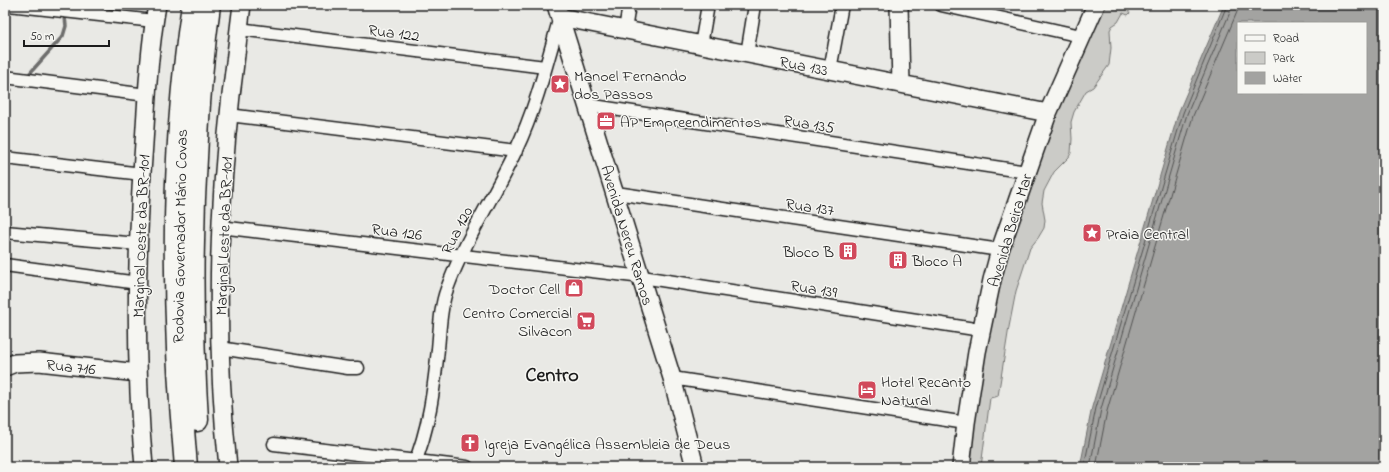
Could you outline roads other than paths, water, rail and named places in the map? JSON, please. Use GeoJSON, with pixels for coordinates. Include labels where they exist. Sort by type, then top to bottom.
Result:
{"type":"FeatureCollection","features":[{"type":"Feature","properties":{"kind":"highway","name":"Rodovia Governador Mário Covas"},"geometry":{"type":"LineString","coordinates":[[186,467],[177,339],[176,234],[181,119],[193,5]]}},
{"type":"Feature","properties":{"kind":"highway","name":"Rodovia Governador Mário Covas"},"geometry":{"type":"LineString","coordinates":[[201,467],[193,342],[193,223],[202,64],[210,5]]}},
{"type":"Feature","properties":{"kind":"main road","name":"Marginal Leste da BR-101"},"geometry":{"type":"LineString","coordinates":[[228,467],[220,348],[220,226],[229,115],[242,5]]}},
{"type":"Feature","properties":{"kind":"main road"},"geometry":{"type":"LineString","coordinates":[[899,5],[901,84]]}},
{"type":"Feature","properties":{"kind":"main road","name":"Avenida Beira Mar"},"geometry":{"type":"LineString","coordinates":[[961,467],[966,423],[981,330],[1000,250],[1048,113],[1096,5]]}},
{"type":"Feature","properties":{"kind":"main road","name":"Rua 133"},"geometry":{"type":"LineString","coordinates":[[558,11],[625,30],[1048,113]]}},
{"type":"Feature","properties":{"kind":"main road","name":"Avenida Nereu Ramos"},"geometry":{"type":"LineString","coordinates":[[558,11],[642,277],[672,378],[695,467]]}},
{"type":"Feature","properties":{"kind":"main road","name":"Marginal Oeste da BR-101"},"geometry":{"type":"LineString","coordinates":[[144,467],[138,373],[138,244],[147,95],[156,13]]}},
{"type":"Feature","properties":{"kind":"main road","name":"Rua 716"},"geometry":{"type":"LineString","coordinates":[[5,367],[15,363],[40,362],[138,373]]}},
{"type":"Feature","properties":{"kind":"street"},"geometry":{"type":"LineString","coordinates":[[9,5],[156,13]]}},
{"type":"Feature","properties":{"kind":"street"},"geometry":{"type":"LineString","coordinates":[[625,30],[629,5]]}},
{"type":"Feature","properties":{"kind":"street"},"geometry":{"type":"LineString","coordinates":[[701,45],[708,5]]}},
{"type":"Feature","properties":{"kind":"street"},"geometry":{"type":"LineString","coordinates":[[746,54],[755,5]]}},
{"type":"Feature","properties":{"kind":"street"},"geometry":{"type":"LineString","coordinates":[[830,70],[842,5]]}},
{"type":"Feature","properties":{"kind":"street"},"geometry":{"type":"LineString","coordinates":[[941,5],[1081,36]]}},
{"type":"Feature","properties":{"kind":"street","name":"Rua 120"},"geometry":{"type":"LineString","coordinates":[[414,464],[424,432],[432,393],[446,290],[460,255],[516,151],[530,117],[545,67],[558,11]]}},
{"type":"Feature","properties":{"kind":"street","name":"Rua 122"},"geometry":{"type":"LineString","coordinates":[[239,29],[545,67]]}},
{"type":"Feature","properties":{"kind":"street"},"geometry":{"type":"LineString","coordinates":[[5,77],[147,95]]}},
{"type":"Feature","properties":{"kind":"street","name":"Rua 135"},"geometry":{"type":"LineString","coordinates":[[587,105],[1027,172]]}},
{"type":"Feature","properties":{"kind":"street"},"geometry":{"type":"LineString","coordinates":[[229,115],[516,151]]}},
{"type":"Feature","properties":{"kind":"street"},"geometry":{"type":"LineString","coordinates":[[5,158],[142,174]]}},
{"type":"Feature","properties":{"kind":"street","name":"Rua 137"},"geometry":{"type":"LineString","coordinates":[[616,193],[1000,250]]}},
{"type":"Feature","properties":{"kind":"street","name":"Rua 126"},"geometry":{"type":"LineString","coordinates":[[220,226],[642,277]]}},
{"type":"Feature","properties":{"kind":"street"},"geometry":{"type":"LineString","coordinates":[[5,232],[138,244]]}},
{"type":"Feature","properties":{"kind":"street"},"geometry":{"type":"LineString","coordinates":[[5,265],[138,283]]}},
{"type":"Feature","properties":{"kind":"street","name":"Rua 139"},"geometry":{"type":"LineString","coordinates":[[642,277],[981,330]]}},
{"type":"Feature","properties":{"kind":"street"},"geometry":{"type":"LineString","coordinates":[[220,348],[348,368],[358,368]]}},
{"type":"Feature","properties":{"kind":"street"},"geometry":{"type":"LineString","coordinates":[[672,378],[966,423]]}},
{"type":"Feature","properties":{"kind":"street"},"geometry":{"type":"LineString","coordinates":[[274,444],[414,464],[467,467]]}},
{"type":"Feature","properties":{"kind":"water"},"geometry":{"type":"Polygon","coordinates":[[[1224,5],[1384,5],[1384,467],[1080,467],[1092,407],[1179,111],[1224,5]]]}},
{"type":"Feature","properties":{"kind":"waterway"},"geometry":{"type":"LineString","coordinates":[[30,73],[63,36],[66,26],[65,17]]}},
{"type":"Feature","properties":{"kind":"waterway"},"geometry":{"type":"LineString","coordinates":[[5,92],[11,90]]}},
{"type":"Feature","properties":{"kind":"place","name":"Manoel Fernando dos Passos"},"geometry":{"type":"Point","coordinates":[560,84]}},
{"type":"Feature","properties":{"kind":"place","name":"AP Empreendimentos"},"geometry":{"type":"Point","coordinates":[606,121]}},
{"type":"Feature","properties":{"kind":"place","name":"Praia Central"},"geometry":{"type":"Point","coordinates":[1092,233]}},
{"type":"Feature","properties":{"kind":"place","name":"Bloco B"},"geometry":{"type":"Point","coordinates":[848,251]}},
{"type":"Feature","properties":{"kind":"place","name":"Bloco A"},"geometry":{"type":"Point","coordinates":[898,260]}},
{"type":"Feature","properties":{"kind":"place","name":"Doctor Cell"},"geometry":{"type":"Point","coordinates":[574,288]}},
{"type":"Feature","properties":{"kind":"place","name":"Centro Comercial Silvacon"},"geometry":{"type":"Point","coordinates":[586,321]}},
{"type":"Feature","properties":{"kind":"place","name":"Hotel Recanto Natural"},"geometry":{"type":"Point","coordinates":[867,390]}},
{"type":"Feature","properties":{"kind":"place","name":"Igreja Evangélica Assembleia de Deus"},"geometry":{"type":"Point","coordinates":[470,443]}},
{"type":"Feature","properties":{"kind":"district","name":"Centro"},"geometry":{"type":"Point","coordinates":[552,374]}}]}
